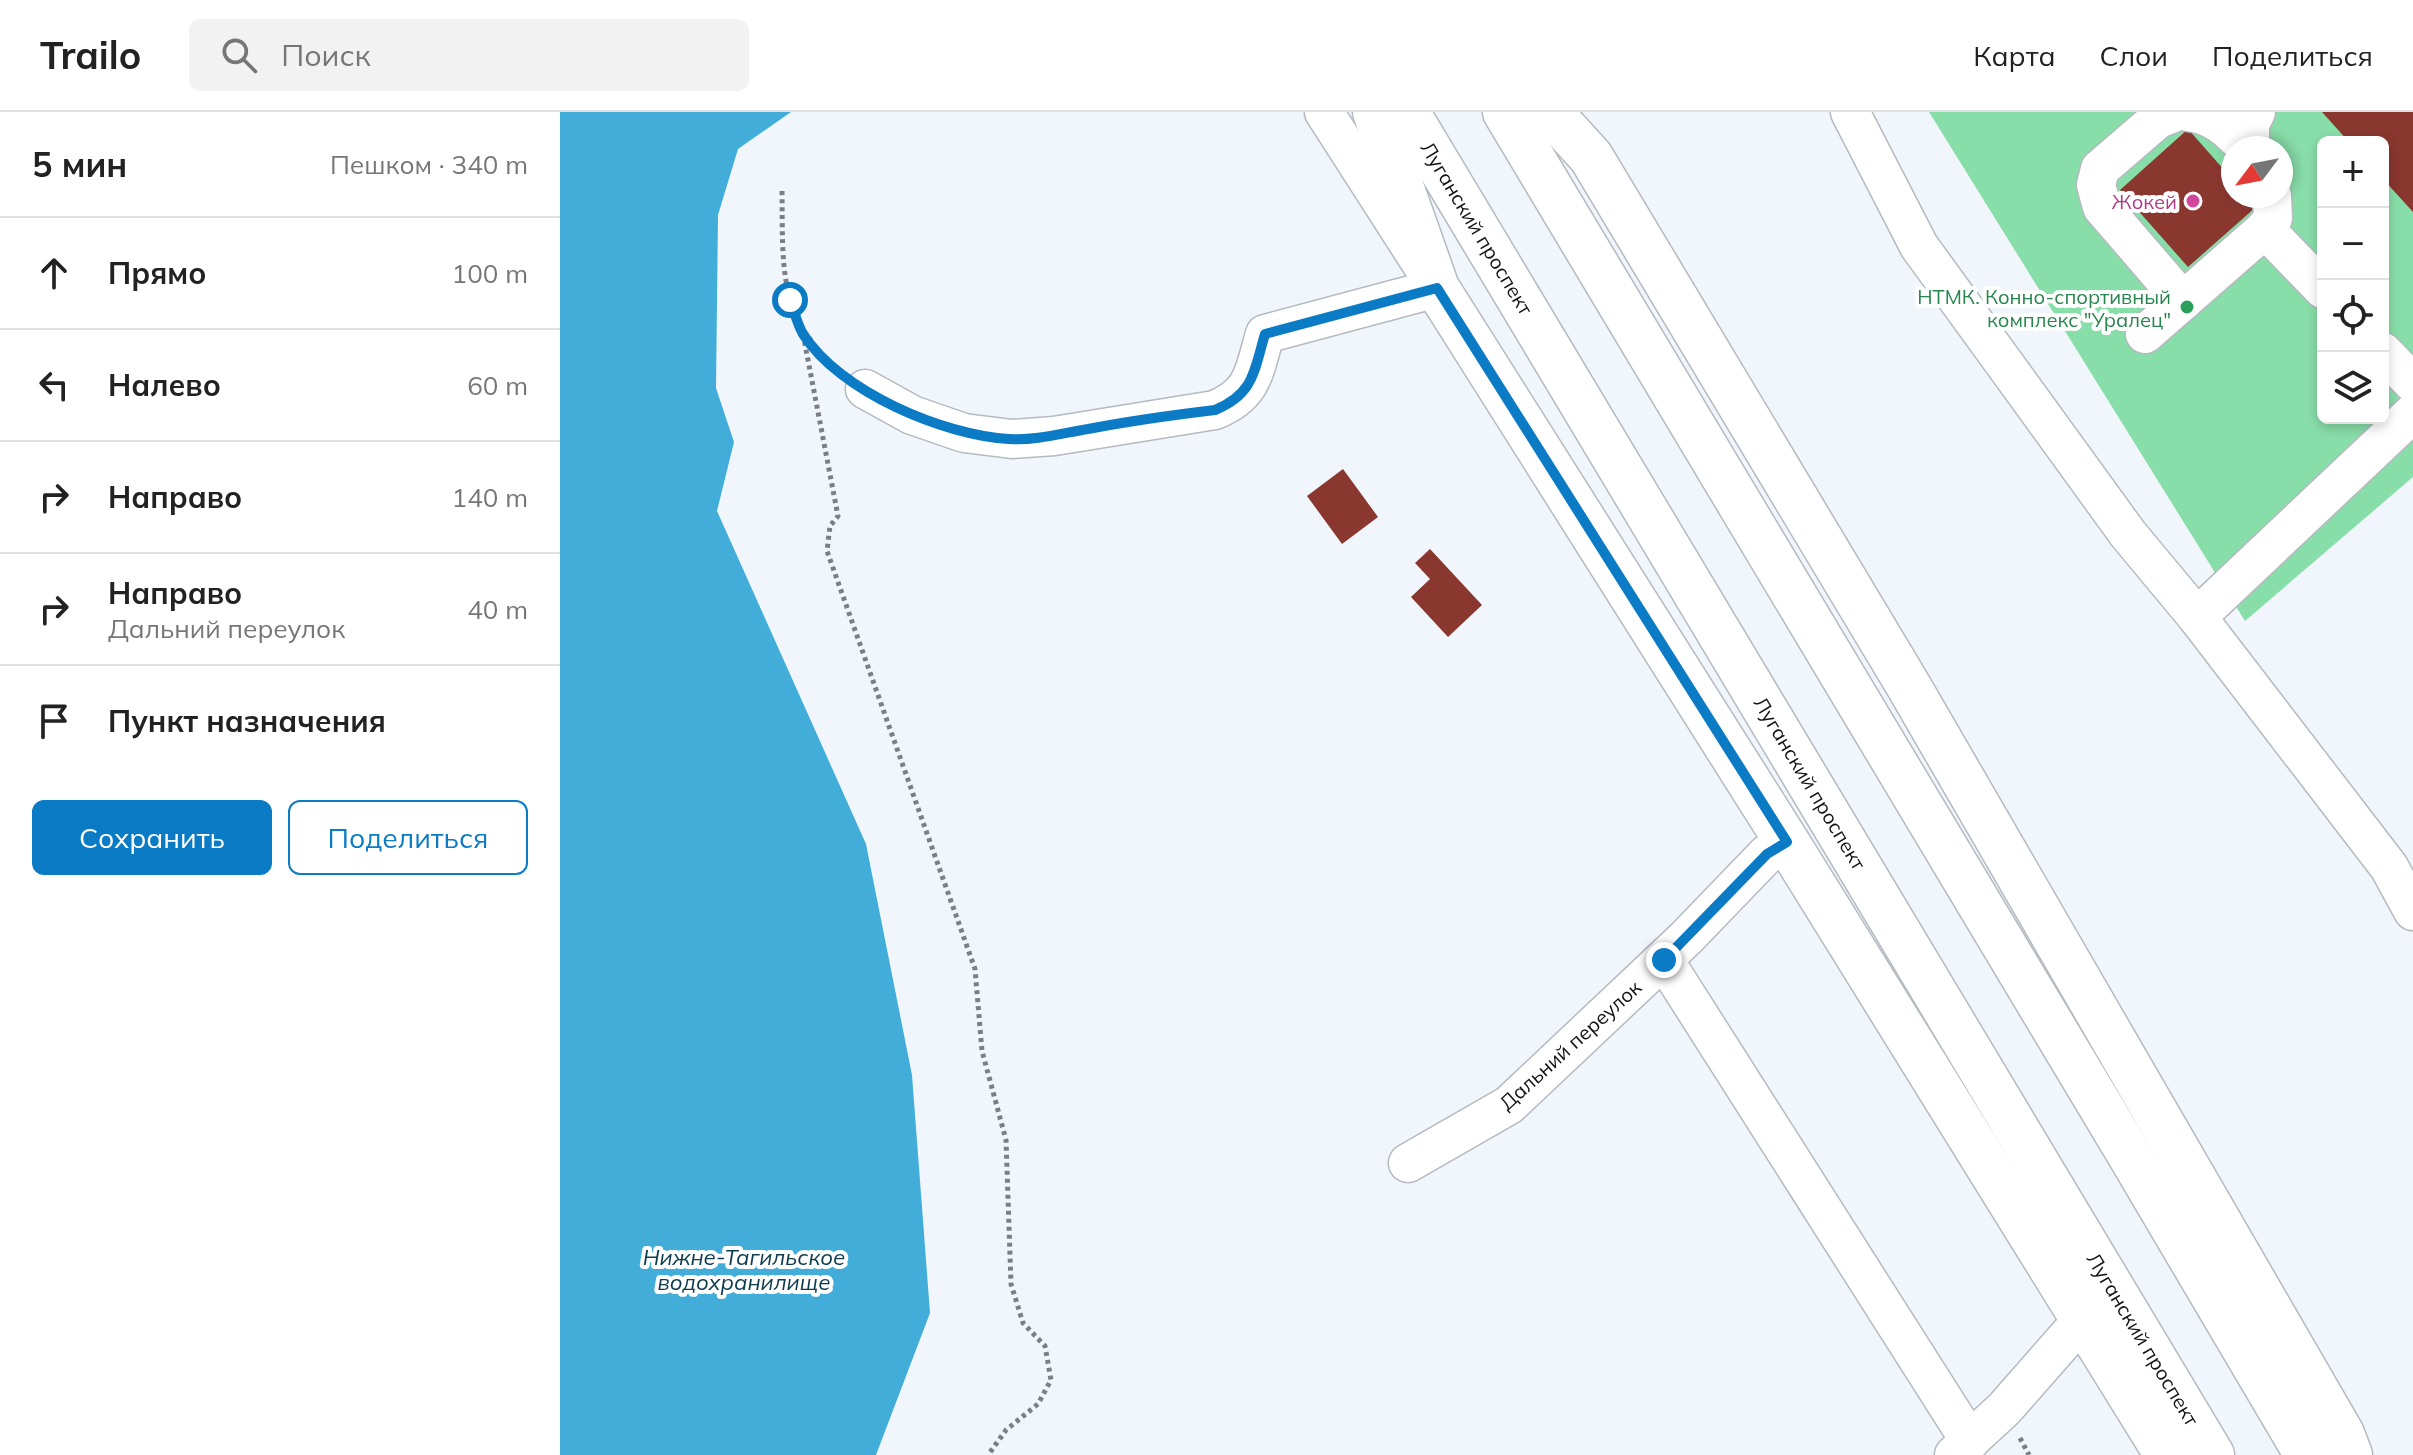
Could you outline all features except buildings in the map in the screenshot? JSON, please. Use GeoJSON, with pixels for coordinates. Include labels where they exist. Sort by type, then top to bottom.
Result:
{"type":"FeatureCollection","features":[{"type":"Feature","properties":{"kind":"main road"},"geometry":{"type":"LineString","coordinates":[[1375,112],[1437,288],[1787,842],[2167,1455]]}},
{"type":"Feature","properties":{"kind":"main road","name":"Луганский проспект"},"geometry":{"type":"LineString","coordinates":[[1407,112],[2212,1455]]}},
{"type":"Feature","properties":{"kind":"main road"},"geometry":{"type":"LineString","coordinates":[[1505,112],[2307,1455]]}},
{"type":"Feature","properties":{"kind":"main road"},"geometry":{"type":"LineString","coordinates":[[1550,112],[1591,157],[1908,685],[2342,1434],[2350,1455]]}},
{"type":"Feature","properties":{"kind":"street"},"geometry":{"type":"LineString","coordinates":[[865,389],[912,415],[964,433],[1012,439],[1054,436],[1215,410],[1234,402],[1249,385],[1265,334],[1437,288],[1324,112]]}},
{"type":"Feature","properties":{"kind":"street"},"geometry":{"type":"LineString","coordinates":[[1563,112],[1591,157]]}},
{"type":"Feature","properties":{"kind":"street"},"geometry":{"type":"LineString","coordinates":[[1850,112],[1919,246],[2128,534],[2197,617],[2389,867],[2413,911]]}},
{"type":"Feature","properties":{"kind":"street"},"geometry":{"type":"LineString","coordinates":[[2176,112],[2158,119],[2100,169],[2096,185],[2102,207],[2183,301]]}},
{"type":"Feature","properties":{"kind":"street"},"geometry":{"type":"LineString","coordinates":[[2188,112],[2203,114],[2222,123],[2236,136]]}},
{"type":"Feature","properties":{"kind":"street"},"geometry":{"type":"LineString","coordinates":[[2250,136],[2250,124],[2256,112]]}},
{"type":"Feature","properties":{"kind":"street"},"geometry":{"type":"LineString","coordinates":[[2145,334],[2183,301],[2269,212],[2317,280]]}},
{"type":"Feature","properties":{"kind":"street"},"geometry":{"type":"LineString","coordinates":[[2389,358],[2413,383]]}},
{"type":"Feature","properties":{"kind":"street"},"geometry":{"type":"LineString","coordinates":[[2197,617],[2413,413]]}},
{"type":"Feature","properties":{"kind":"street","name":"Дальний переулок"},"geometry":{"type":"LineString","coordinates":[[1408,1163],[1509,1105],[1664,960],[1767,854],[1787,842]]}},
{"type":"Feature","properties":{"kind":"street"},"geometry":{"type":"LineString","coordinates":[[1664,960],[1962,1448],[2004,1409],[2084,1318]]}},
{"type":"Feature","properties":{"kind":"path"},"geometry":{"type":"LineString","coordinates":[[782,191],[783,266],[790,300],[803,334],[838,516],[830,526],[827,551],[975,969],[982,1051],[1006,1140],[1011,1284],[1023,1323],[1045,1346],[1051,1380],[1038,1404],[1006,1430],[988,1455]]}},
{"type":"Feature","properties":{"kind":"path"},"geometry":{"type":"LineString","coordinates":[[803,334],[835,369],[865,389]]}},
{"type":"Feature","properties":{"kind":"green space","name":"НТМК. Конно-спортивный комплекс \"Уралец\""},"geometry":{"type":"Polygon","coordinates":[[[1929,112],[2413,112],[2413,477],[2245,621],[1929,112]]]}},
{"type":"Feature","properties":{"kind":"water","name":"Нижне-Тагильское водохранилище"},"geometry":{"type":"Polygon","coordinates":[[[560,112],[791,112],[738,149],[718,215],[716,388],[734,442],[717,511],[866,844],[912,1075],[930,1313],[876,1455],[560,1455],[560,112]]]}},
{"type":"Feature","properties":{"kind":"place","name":"Жокей"},"geometry":{"type":"Point","coordinates":[2193,201]}},
{"type":"Feature","properties":{"kind":"place","name":"НТМК. Конно-спортивный комплекс \"Уралец\""},"geometry":{"type":"Point","coordinates":[2187,307]}},
{"type":"Feature","properties":{"kind":"route"},"geometry":{"type":"LineString","coordinates":[[790,300],[803,334],[835,369],[865,389],[912,415],[964,433],[1012,439],[1054,436],[1215,410],[1234,402],[1249,385],[1265,334],[1437,288],[1787,842],[1767,854],[1664,960]]}}]}
